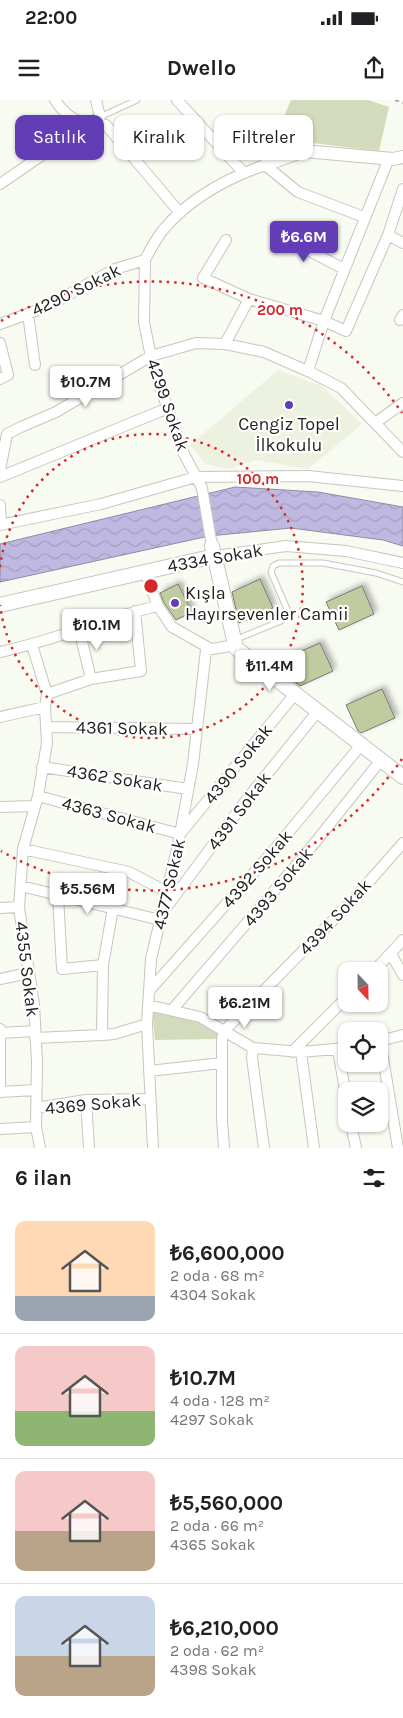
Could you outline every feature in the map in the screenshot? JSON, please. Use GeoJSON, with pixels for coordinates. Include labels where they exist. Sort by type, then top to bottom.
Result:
{"type":"FeatureCollection","features":[{"type":"Feature","properties":{"kind":"main road","name":"4334 Sokak"},"geometry":{"type":"LineString","coordinates":[[0,605],[145,572],[213,551]]}},
{"type":"Feature","properties":{"kind":"main road"},"geometry":{"type":"LineString","coordinates":[[213,551],[239,641],[236,648],[403,777]]}},
{"type":"Feature","properties":{"kind":"street"},"geometry":{"type":"LineString","coordinates":[[55,100],[60,109],[69,115]]}},
{"type":"Feature","properties":{"kind":"street"},"geometry":{"type":"LineString","coordinates":[[96,100],[100,115]]}},
{"type":"Feature","properties":{"kind":"street"},"geometry":{"type":"LineString","coordinates":[[177,100],[243,172]]}},
{"type":"Feature","properties":{"kind":"street"},"geometry":{"type":"LineString","coordinates":[[104,124],[180,213]]}},
{"type":"Feature","properties":{"kind":"street"},"geometry":{"type":"LineString","coordinates":[[144,260],[163,231],[194,200],[243,172],[304,151],[389,158],[403,157]]}},
{"type":"Feature","properties":{"kind":"street"},"geometry":{"type":"LineString","coordinates":[[308,371],[324,321],[389,158]]}},
{"type":"Feature","properties":{"kind":"street"},"geometry":{"type":"LineString","coordinates":[[0,184],[35,160]]}},
{"type":"Feature","properties":{"kind":"street"},"geometry":{"type":"LineString","coordinates":[[265,165],[298,192],[364,217]]}},
{"type":"Feature","properties":{"kind":"street"},"geometry":{"type":"LineString","coordinates":[[226,240],[203,278],[249,299],[324,321],[346,331],[388,235],[403,189]]}},
{"type":"Feature","properties":{"kind":"street"},"geometry":{"type":"LineString","coordinates":[[277,234],[344,269]]}},
{"type":"Feature","properties":{"kind":"street"},"geometry":{"type":"LineString","coordinates":[[388,235],[403,243]]}},
{"type":"Feature","properties":{"kind":"street","name":"4290 Sokak"},"geometry":{"type":"LineString","coordinates":[[0,324],[46,307],[115,269],[144,260]]}},
{"type":"Feature","properties":{"kind":"street","name":"4299 Sokak"},"geometry":{"type":"LineString","coordinates":[[144,260],[144,322],[153,366],[183,452],[202,488],[213,551]]}},
{"type":"Feature","properties":{"kind":"street"},"geometry":{"type":"LineString","coordinates":[[225,344],[249,299]]}},
{"type":"Feature","properties":{"kind":"street"},"geometry":{"type":"LineString","coordinates":[[28,314],[35,365]]}},
{"type":"Feature","properties":{"kind":"street"},"geometry":{"type":"LineString","coordinates":[[0,343],[8,375],[0,379]]}},
{"type":"Feature","properties":{"kind":"street"},"geometry":{"type":"LineString","coordinates":[[0,470],[7,434],[56,412],[151,356],[196,343],[225,344],[264,352],[341,388],[403,452]]}},
{"type":"Feature","properties":{"kind":"street"},"geometry":{"type":"LineString","coordinates":[[375,424],[403,403]]}},
{"type":"Feature","properties":{"kind":"street"},"geometry":{"type":"LineString","coordinates":[[0,476],[168,408]]}},
{"type":"Feature","properties":{"kind":"street"},"geometry":{"type":"LineString","coordinates":[[0,505],[1,524],[101,504],[196,477],[308,476],[403,486]]}},
{"type":"Feature","properties":{"kind":"street","name":"4334 Sokak"},"geometry":{"type":"LineString","coordinates":[[213,551],[286,546],[346,551],[403,563]]}},
{"type":"Feature","properties":{"kind":"street"},"geometry":{"type":"LineString","coordinates":[[145,572],[158,606],[172,627],[212,649],[239,641]]}},
{"type":"Feature","properties":{"kind":"street"},"geometry":{"type":"LineString","coordinates":[[0,652],[32,645],[134,611],[158,606]]}},
{"type":"Feature","properties":{"kind":"street"},"geometry":{"type":"LineString","coordinates":[[47,694],[91,679],[141,670],[134,611]]}},
{"type":"Feature","properties":{"kind":"street"},"geometry":{"type":"LineString","coordinates":[[79,629],[91,679]]}},
{"type":"Feature","properties":{"kind":"street","name":"4355 Sokak"},"geometry":{"type":"LineString","coordinates":[[32,645],[47,694],[47,743],[38,796],[23,849],[19,907],[34,1004],[36,1126],[40,1148]]}},
{"type":"Feature","properties":{"kind":"street","name":"4377 Sokak"},"geometry":{"type":"LineString","coordinates":[[153,1148],[147,1024],[151,959],[180,834],[197,729],[206,650],[212,649]]}},
{"type":"Feature","properties":{"kind":"street","name":"4390 Sokak"},"geometry":{"type":"LineString","coordinates":[[180,834],[295,694]]}},
{"type":"Feature","properties":{"kind":"street"},"geometry":{"type":"LineString","coordinates":[[0,717],[46,707]]}},
{"type":"Feature","properties":{"kind":"street","name":"4391 Sokak"},"geometry":{"type":"LineString","coordinates":[[161,916],[247,799],[318,711]]}},
{"type":"Feature","properties":{"kind":"street","name":"4361 Sokak"},"geometry":{"type":"LineString","coordinates":[[46,727],[197,729]]}},
{"type":"Feature","properties":{"kind":"street","name":"4392 Sokak"},"geometry":{"type":"LineString","coordinates":[[149,991],[274,850],[361,744]]}},
{"type":"Feature","properties":{"kind":"street","name":"4393 Sokak"},"geometry":{"type":"LineString","coordinates":[[172,1010],[293,870],[381,760]]}},
{"type":"Feature","properties":{"kind":"street","name":"4362 Sokak"},"geometry":{"type":"LineString","coordinates":[[42,767],[188,789]]}},
{"type":"Feature","properties":{"kind":"street","name":"4363 Sokak"},"geometry":{"type":"LineString","coordinates":[[38,796],[180,834]]}},
{"type":"Feature","properties":{"kind":"street"},"geometry":{"type":"LineString","coordinates":[[0,808],[35,806]]}},
{"type":"Feature","properties":{"kind":"street","name":"4394 Sokak"},"geometry":{"type":"LineString","coordinates":[[224,1032],[352,901],[403,843]]}},
{"type":"Feature","properties":{"kind":"street"},"geometry":{"type":"LineString","coordinates":[[23,849],[129,872],[167,892]]}},
{"type":"Feature","properties":{"kind":"street"},"geometry":{"type":"LineString","coordinates":[[21,886],[113,908],[161,916]]}},
{"type":"Feature","properties":{"kind":"street"},"geometry":{"type":"LineString","coordinates":[[58,895],[62,969],[103,965]]}},
{"type":"Feature","properties":{"kind":"street"},"geometry":{"type":"LineString","coordinates":[[0,908],[19,907]]}},
{"type":"Feature","properties":{"kind":"street"},"geometry":{"type":"LineString","coordinates":[[102,1035],[103,965],[113,908]]}},
{"type":"Feature","properties":{"kind":"street"},"geometry":{"type":"LineString","coordinates":[[383,962],[403,940]]}},
{"type":"Feature","properties":{"kind":"street"},"geometry":{"type":"LineString","coordinates":[[391,954],[403,975]]}},
{"type":"Feature","properties":{"kind":"street"},"geometry":{"type":"LineString","coordinates":[[0,979],[29,973]]}},
{"type":"Feature","properties":{"kind":"street"},"geometry":{"type":"LineString","coordinates":[[148,1005],[200,1017],[253,1048],[296,1052],[338,1049]]}},
{"type":"Feature","properties":{"kind":"street"},"geometry":{"type":"LineString","coordinates":[[296,1052],[338,1007]]}},
{"type":"Feature","properties":{"kind":"street"},"geometry":{"type":"LineString","coordinates":[[0,1033],[102,1035],[114,1034],[147,1024]]}},
{"type":"Feature","properties":{"kind":"street"},"geometry":{"type":"LineString","coordinates":[[0,1029],[0,1092],[36,1090]]}},
{"type":"Feature","properties":{"kind":"street"},"geometry":{"type":"LineString","coordinates":[[224,1032],[222,1063],[224,1148]]}},
{"type":"Feature","properties":{"kind":"street"},"geometry":{"type":"LineString","coordinates":[[388,1038],[403,1035]]}},
{"type":"Feature","properties":{"kind":"street"},"geometry":{"type":"LineString","coordinates":[[253,1048],[252,1058],[264,1148]]}},
{"type":"Feature","properties":{"kind":"street"},"geometry":{"type":"LineString","coordinates":[[296,1052],[314,1148]]}},
{"type":"Feature","properties":{"kind":"street"},"geometry":{"type":"LineString","coordinates":[[149,1071],[222,1063]]}},
{"type":"Feature","properties":{"kind":"street"},"geometry":{"type":"LineString","coordinates":[[385,1072],[398,1148]]}},
{"type":"Feature","properties":{"kind":"street","name":"4369 Sokak"},"geometry":{"type":"LineString","coordinates":[[36,1108],[86,1100],[150,1099]]}},
{"type":"Feature","properties":{"kind":"street"},"geometry":{"type":"LineString","coordinates":[[86,1100],[90,1148]]}},
{"type":"Feature","properties":{"kind":"street"},"geometry":{"type":"LineString","coordinates":[[0,1129],[36,1126]]}},
{"type":"Feature","properties":{"kind":"street"},"geometry":{"type":"LineString","coordinates":[[353,1132],[356,1148]]}},
{"type":"Feature","properties":{"kind":"lane"},"geometry":{"type":"LineString","coordinates":[[104,115],[137,100]]}},
{"type":"Feature","properties":{"kind":"lane"},"geometry":{"type":"LineString","coordinates":[[239,641],[281,621],[286,616],[287,609],[270,572],[273,566],[279,562],[323,563],[376,573],[403,582]]}},
{"type":"Feature","properties":{"kind":"path"},"geometry":{"type":"LineString","coordinates":[[395,100],[403,103]]}},
{"type":"Feature","properties":{"kind":"shaded area","name":"Cengiz Topel İlkokulu"},"geometry":{"type":"Polygon","coordinates":[[[278,370],[322,386],[362,424],[308,469],[256,460],[229,469],[205,464],[190,445],[278,370]]]}},
{"type":"Feature","properties":{"kind":"green space"},"geometry":{"type":"Polygon","coordinates":[[[291,100],[368,100],[389,107],[379,151],[313,143],[313,115],[285,115],[291,100]]]}},
{"type":"Feature","properties":{"kind":"green space"},"geometry":{"type":"Polygon","coordinates":[[[152,1006],[200,1017],[221,1031],[219,1039],[155,1040],[152,1006]]]}},
{"type":"Feature","properties":{"kind":"water"},"geometry":{"type":"Polygon","coordinates":[[[235,487],[318,492],[403,507],[403,546],[383,540],[291,528],[209,536],[0,582],[0,544],[235,487]]]}},
{"type":"Feature","properties":{"kind":"building"},"geometry":{"type":"Polygon","coordinates":[[[260,579],[273,608],[239,623],[232,592],[260,579]]]}},
{"type":"Feature","properties":{"kind":"building","name":"Kışla Hayırsevenler Camii"},"geometry":{"type":"Polygon","coordinates":[[[178,584],[192,612],[176,620],[164,603],[160,593],[178,584]]]}},
{"type":"Feature","properties":{"kind":"building"},"geometry":{"type":"Polygon","coordinates":[[[362,586],[374,614],[339,630],[326,602],[362,586]]]}},
{"type":"Feature","properties":{"kind":"building"},"geometry":{"type":"Polygon","coordinates":[[[320,643],[333,671],[300,686],[296,683],[285,658],[320,643]]]}},
{"type":"Feature","properties":{"kind":"building"},"geometry":{"type":"Polygon","coordinates":[[[382,689],[395,718],[361,733],[358,731],[346,705],[382,689]]]}},
{"type":"Feature","properties":{"kind":"place","name":"Cengiz Topel İlkokulu"},"geometry":{"type":"Point","coordinates":[289,405]}},
{"type":"Feature","properties":{"kind":"place","name":"Kışla Hayırsevenler Camii"},"geometry":{"type":"Point","coordinates":[175,603]}}]}
